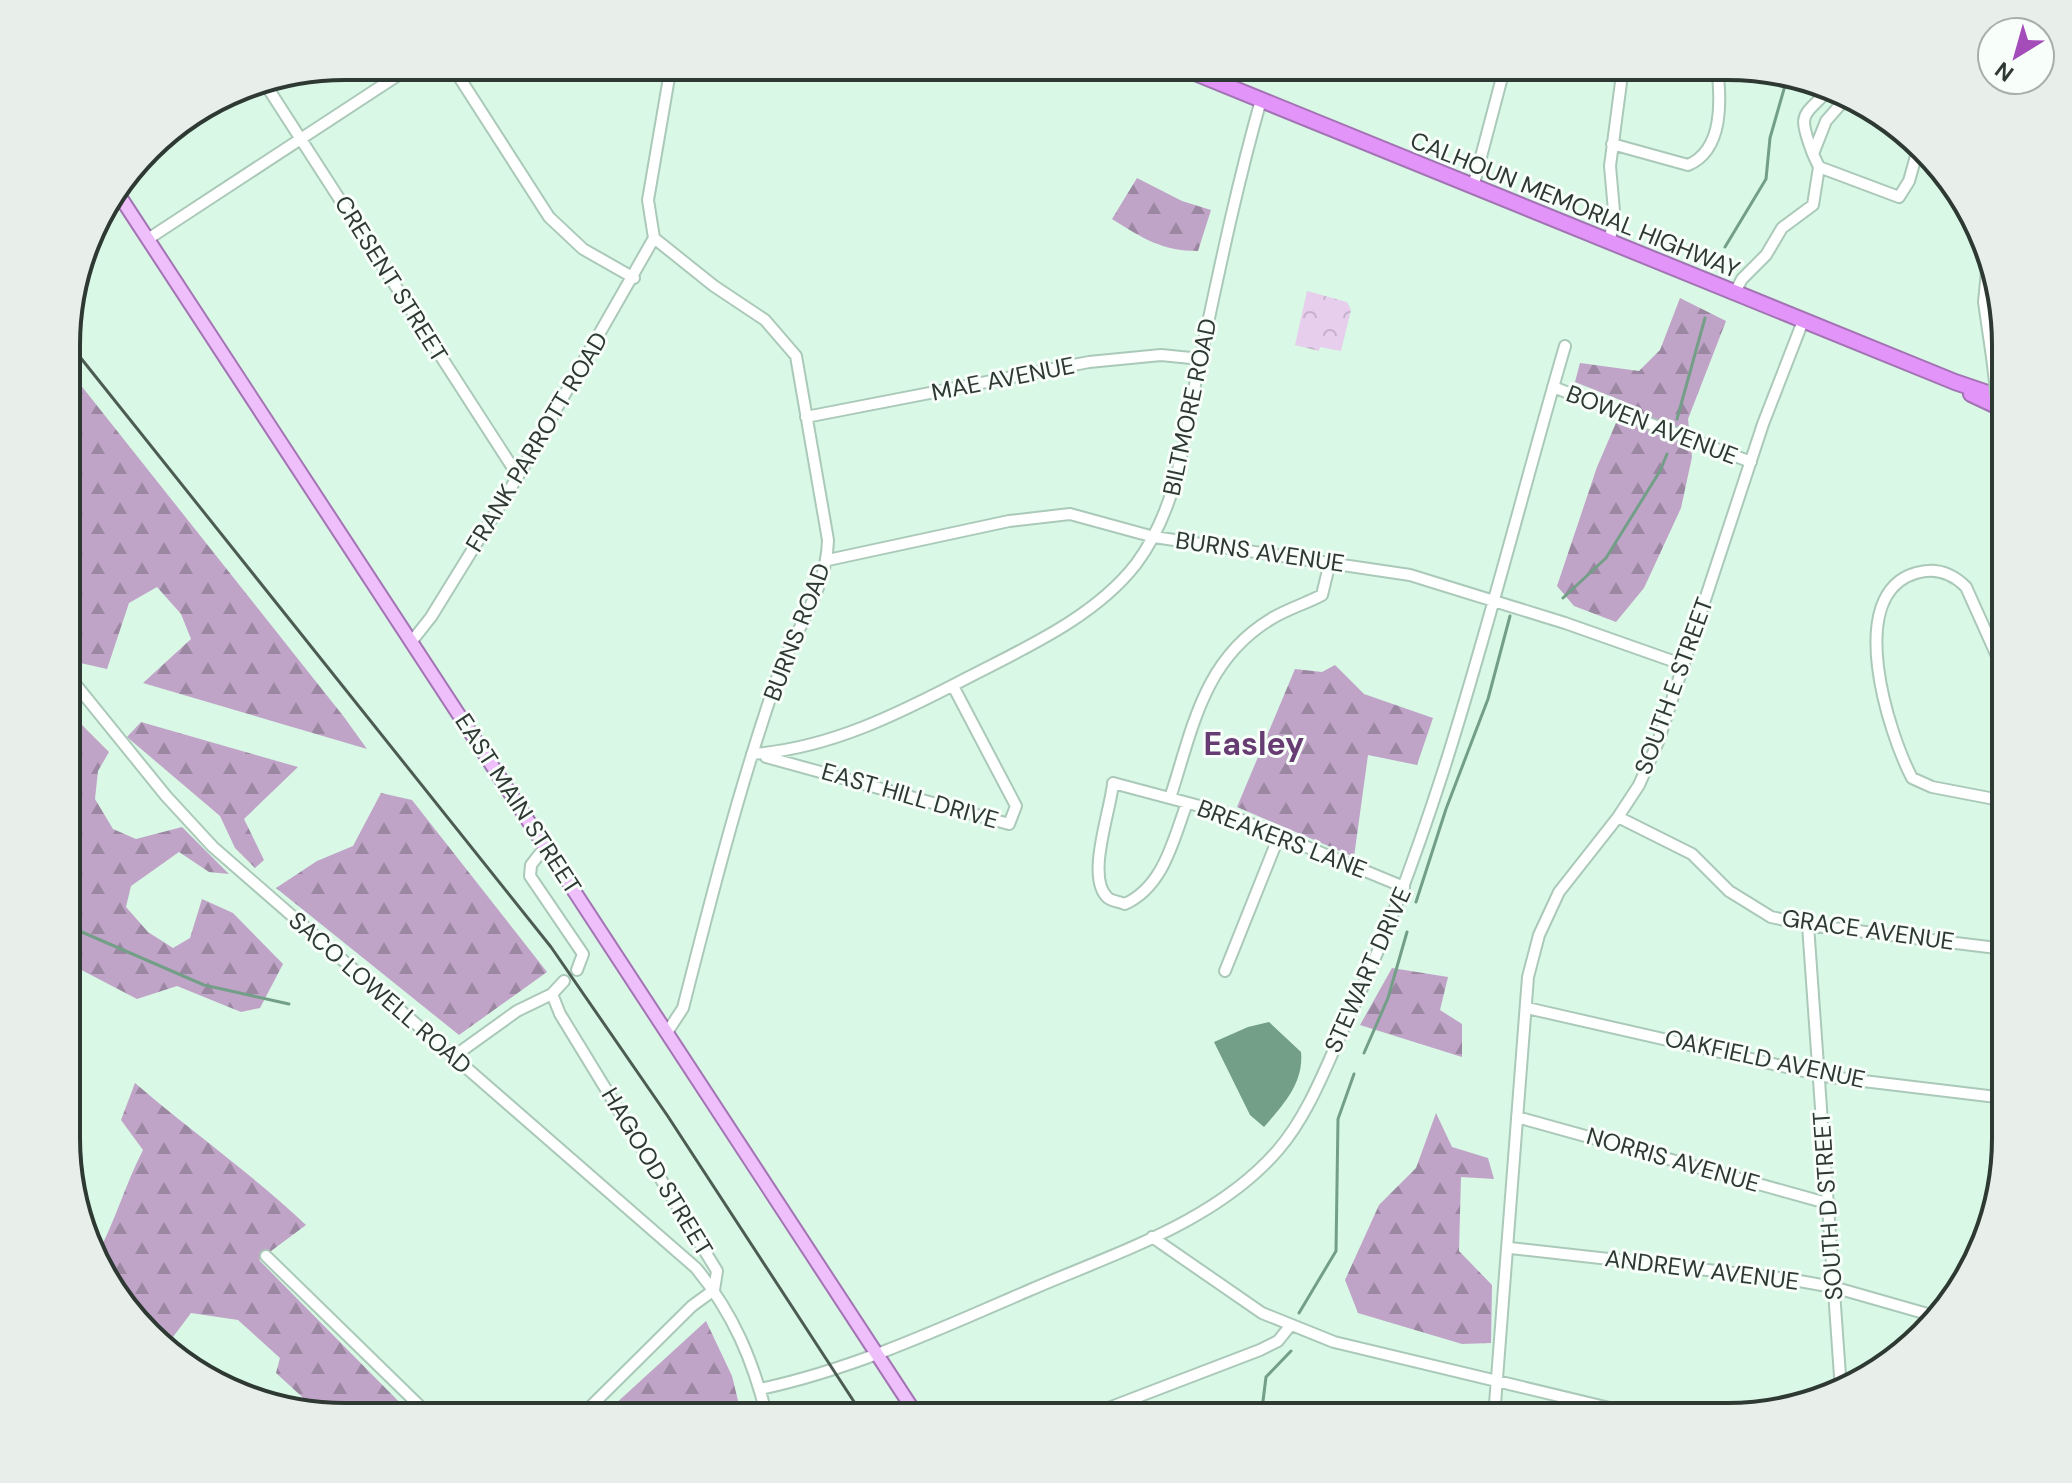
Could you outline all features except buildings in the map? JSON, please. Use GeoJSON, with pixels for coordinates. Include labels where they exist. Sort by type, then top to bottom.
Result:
{"type":"FeatureCollection","features":[{"type":"Feature","properties":{"kind":"highway","name":"CALHOUN MEMORIAL HIGHWAY"},"geometry":{"type":"LineString","coordinates":[[1215,81],[1734,294],[1991,394]]}},
{"type":"Feature","properties":{"kind":"highway","name":"CALHOUN MEMORIAL HIGHWAY"},"geometry":{"type":"LineString","coordinates":[[1955,382],[1991,404]]}},
{"type":"Feature","properties":{"kind":"main road","name":"EAST MAIN STREET"},"geometry":{"type":"LineString","coordinates":[[123,201],[909,1402]]}},
{"type":"Feature","properties":{"kind":"street"},"geometry":{"type":"LineString","coordinates":[[148,239],[389,81]]}},
{"type":"Feature","properties":{"kind":"street"},"geometry":{"type":"LineString","coordinates":[[462,81],[549,217],[583,249],[634,278]]}},
{"type":"Feature","properties":{"kind":"street"},"geometry":{"type":"LineString","coordinates":[[654,238],[648,200],[668,81]]}},
{"type":"Feature","properties":{"kind":"street"},"geometry":{"type":"LineString","coordinates":[[1473,187],[1501,81]]}},
{"type":"Feature","properties":{"kind":"street"},"geometry":{"type":"LineString","coordinates":[[1610,241],[1614,211],[1610,185],[1612,144],[1621,81]]}},
{"type":"Feature","properties":{"kind":"street"},"geometry":{"type":"LineString","coordinates":[[1612,144],[1688,165],[1705,155],[1713,140],[1717,81]]}},
{"type":"Feature","properties":{"kind":"street","name":"CRESENT STREET"},"geometry":{"type":"LineString","coordinates":[[270,91],[518,476]]}},
{"type":"Feature","properties":{"kind":"street"},"geometry":{"type":"LineString","coordinates":[[1734,294],[1742,279],[1766,255],[1782,228],[1813,205],[1819,167],[1804,130],[1809,106],[1819,97]]}},
{"type":"Feature","properties":{"kind":"street","name":"BILTMORE ROAD"},"geometry":{"type":"LineString","coordinates":[[752,754],[781,752],[849,734],[953,686],[1082,613],[1134,566],[1166,514],[1179,470],[1230,209],[1261,100]]}},
{"type":"Feature","properties":{"kind":"street"},"geometry":{"type":"LineString","coordinates":[[1813,154],[1826,121],[1840,105]]}},
{"type":"Feature","properties":{"kind":"street"},"geometry":{"type":"LineString","coordinates":[[1819,167],[1899,197],[1909,181],[1916,158]]}},
{"type":"Feature","properties":{"kind":"street","name":"FRANK PARROTT ROAD"},"geometry":{"type":"LineString","coordinates":[[412,641],[431,617],[518,476],[634,278],[654,238]]}},
{"type":"Feature","properties":{"kind":"street","name":"BURNS ROAD"},"geometry":{"type":"LineString","coordinates":[[654,238],[724,294],[765,320],[796,356],[828,540],[828,560],[781,667],[752,754],[683,1008],[668,1031]]}},
{"type":"Feature","properties":{"kind":"street"},"geometry":{"type":"LineString","coordinates":[[1985,288],[1984,302],[1991,350]]}},
{"type":"Feature","properties":{"kind":"street"},"geometry":{"type":"LineString","coordinates":[[1984,302],[1988,299]]}},
{"type":"Feature","properties":{"kind":"street","name":"SOUTH E STREET"},"geometry":{"type":"LineString","coordinates":[[1496,1403],[1510,1248],[1528,977],[1548,914],[1588,852],[1618,817],[1639,785],[1658,742],[1751,462],[1803,321]]}},
{"type":"Feature","properties":{"kind":"street","name":"STEWART DRIVE"},"geometry":{"type":"LineString","coordinates":[[760,1389],[828,1373],[1152,1237],[1217,1203],[1266,1163],[1289,1136],[1371,971],[1404,887],[1565,346]]}},
{"type":"Feature","properties":{"kind":"street","name":"MAE AVENUE"},"geometry":{"type":"LineString","coordinates":[[806,417],[1089,362],[1161,355],[1201,359]]}},
{"type":"Feature","properties":{"kind":"street","name":"BOWEN AVENUE"},"geometry":{"type":"LineString","coordinates":[[1553,387],[1751,462]]}},
{"type":"Feature","properties":{"kind":"street","name":"BURNS AVENUE"},"geometry":{"type":"LineString","coordinates":[[828,560],[1057,514],[1154,537],[1410,575],[1491,599],[1684,665]]}},
{"type":"Feature","properties":{"kind":"street"},"geometry":{"type":"LineString","coordinates":[[1170,798],[1202,701],[1222,660],[1269,620],[1322,595],[1330,562]]}},
{"type":"Feature","properties":{"kind":"street"},"geometry":{"type":"LineString","coordinates":[[1991,642],[1972,598],[1955,576],[1927,570],[1912,574],[1893,587],[1878,621],[1879,672],[1892,729],[1912,778],[1932,787],[1991,798]]}},
{"type":"Feature","properties":{"kind":"street","name":"EAST HILL DRIVE"},"geometry":{"type":"LineString","coordinates":[[752,754],[1009,824],[1016,806],[953,686]]}},
{"type":"Feature","properties":{"kind":"street","name":"SACO LOWELL ROAD"},"geometry":{"type":"LineString","coordinates":[[80,690],[166,796],[213,847],[677,1249],[714,1290]]}},
{"type":"Feature","properties":{"kind":"street","name":"BREAKERS LANE"},"geometry":{"type":"LineString","coordinates":[[1187,803],[1157,878],[1143,896],[1125,904],[1109,899],[1101,888],[1097,869],[1113,783],[1222,812],[1404,887]]}},
{"type":"Feature","properties":{"kind":"street","name":"GRACE AVENUE"},"geometry":{"type":"LineString","coordinates":[[1618,817],[1692,854],[1749,906],[1784,922],[1991,947]]}},
{"type":"Feature","properties":{"kind":"street"},"geometry":{"type":"LineString","coordinates":[[1225,971],[1279,836]]}},
{"type":"Feature","properties":{"kind":"street"},"geometry":{"type":"LineString","coordinates":[[545,847],[531,865],[530,876],[583,954],[577,970]]}},
{"type":"Feature","properties":{"kind":"street","name":"SOUTH D STREET"},"geometry":{"type":"LineString","coordinates":[[1808,925],[1840,1378]]}},
{"type":"Feature","properties":{"kind":"street"},"geometry":{"type":"LineString","coordinates":[[453,1057],[517,1011],[552,994],[564,981]]}},
{"type":"Feature","properties":{"kind":"street","name":"HAGOOD STREET"},"geometry":{"type":"LineString","coordinates":[[552,994],[560,1014],[717,1271],[714,1290],[745,1344],[763,1402]]}},
{"type":"Feature","properties":{"kind":"street","name":"OAKFIELD AVENUE"},"geometry":{"type":"LineString","coordinates":[[1527,1008],[1819,1075],[1991,1096]]}},
{"type":"Feature","properties":{"kind":"street","name":"NORRIS AVENUE"},"geometry":{"type":"LineString","coordinates":[[1517,1117],[1830,1204]]}},
{"type":"Feature","properties":{"kind":"street"},"geometry":{"type":"LineString","coordinates":[[1152,1237],[1238,1298],[1290,1326],[1334,1342],[1589,1403]]}},
{"type":"Feature","properties":{"kind":"street","name":"ANDREW AVENUE"},"geometry":{"type":"LineString","coordinates":[[1510,1248],[1833,1287],[1925,1313]]}},
{"type":"Feature","properties":{"kind":"street"},"geometry":{"type":"LineString","coordinates":[[266,1256],[416,1402]]}},
{"type":"Feature","properties":{"kind":"street"},"geometry":{"type":"LineString","coordinates":[[595,1402],[692,1306],[714,1290]]}},
{"type":"Feature","properties":{"kind":"street"},"geometry":{"type":"LineString","coordinates":[[1123,1403],[1260,1350],[1278,1341],[1290,1326]]}},
{"type":"Feature","properties":{"kind":"green space"},"geometry":{"type":"Polygon","coordinates":[[[1137,178],[1182,201],[1211,210],[1198,251],[1174,249],[1153,242],[1112,219],[1137,178]]]}},
{"type":"Feature","properties":{"kind":"green space"},"geometry":{"type":"Polygon","coordinates":[[[1307,291],[1347,302],[1351,310],[1341,351],[1320,347],[1319,351],[1295,345],[1307,291]]]}},
{"type":"Feature","properties":{"kind":"green space"},"geometry":{"type":"Polygon","coordinates":[[[1680,298],[1726,321],[1688,419],[1692,457],[1681,508],[1644,588],[1616,622],[1574,606],[1557,586],[1597,467],[1625,402],[1575,382],[1580,363],[1639,371],[1660,350],[1680,298]]]}},
{"type":"Feature","properties":{"kind":"green space"},"geometry":{"type":"Polygon","coordinates":[[[80,384],[367,749],[143,683],[191,639],[181,614],[157,587],[129,603],[107,669],[80,663],[80,384]]]}},
{"type":"Feature","properties":{"kind":"green space"},"geometry":{"type":"Polygon","coordinates":[[[1335,665],[1364,694],[1433,718],[1417,765],[1368,755],[1354,857],[1237,807],[1295,669],[1322,672],[1335,665]]]}},
{"type":"Feature","properties":{"kind":"green space"},"geometry":{"type":"Polygon","coordinates":[[[141,722],[298,767],[244,819],[264,860],[255,868],[235,848],[220,816],[127,737],[141,722]]]}},
{"type":"Feature","properties":{"kind":"green space"},"geometry":{"type":"Polygon","coordinates":[[[80,723],[109,752],[98,771],[95,799],[113,829],[136,839],[182,827],[229,874],[209,872],[179,852],[131,886],[126,907],[148,932],[173,948],[190,938],[202,899],[233,913],[283,964],[260,1008],[241,1012],[177,986],[137,999],[81,970],[80,723]]]}},
{"type":"Feature","properties":{"kind":"green space"},"geometry":{"type":"Polygon","coordinates":[[[381,793],[412,800],[547,972],[459,1035],[276,888],[317,861],[353,846],[381,793]]]}},
{"type":"Feature","properties":{"kind":"green space"},"geometry":{"type":"Polygon","coordinates":[[[1392,968],[1448,977],[1440,1010],[1462,1024],[1462,1057],[1360,1025],[1392,968]]]}},
{"type":"Feature","properties":{"kind":"green space"},"geometry":{"type":"Polygon","coordinates":[[[135,1083],[306,1225],[259,1260],[399,1402],[306,1400],[276,1373],[280,1358],[238,1320],[191,1313],[174,1340],[157,1326],[115,1271],[102,1244],[143,1150],[121,1120],[135,1083]]]}},
{"type":"Feature","properties":{"kind":"green space"},"geometry":{"type":"Polygon","coordinates":[[[1436,1113],[1452,1147],[1488,1158],[1494,1179],[1461,1177],[1459,1251],[1492,1285],[1491,1343],[1462,1344],[1358,1313],[1345,1280],[1379,1205],[1416,1168],[1436,1113]]]}},
{"type":"Feature","properties":{"kind":"green space"},"geometry":{"type":"Polygon","coordinates":[[[706,1321],[732,1376],[738,1402],[617,1402],[706,1321]]]}},
{"type":"Feature","properties":{"kind":"shaded area"},"geometry":{"type":"Polygon","coordinates":[[[1269,1022],[1301,1052],[1301,1063],[1291,1093],[1264,1127],[1250,1115],[1214,1042],[1248,1027],[1269,1022]]]}},
{"type":"Feature","properties":{"kind":"waterway"},"geometry":{"type":"LineString","coordinates":[[1725,247],[1766,179],[1770,138],[1785,87]]}},
{"type":"Feature","properties":{"kind":"waterway"},"geometry":{"type":"LineString","coordinates":[[1677,419],[1705,318]]}},
{"type":"Feature","properties":{"kind":"waterway"},"geometry":{"type":"LineString","coordinates":[[1563,598],[1606,558],[1660,471],[1667,454]]}},
{"type":"Feature","properties":{"kind":"waterway"},"geometry":{"type":"LineString","coordinates":[[1416,902],[1446,809],[1488,699],[1510,616]]}},
{"type":"Feature","properties":{"kind":"waterway"},"geometry":{"type":"LineString","coordinates":[[81,932],[204,985],[289,1004]]}},
{"type":"Feature","properties":{"kind":"waterway"},"geometry":{"type":"LineString","coordinates":[[1364,1053],[1388,998],[1407,932]]}},
{"type":"Feature","properties":{"kind":"waterway"},"geometry":{"type":"LineString","coordinates":[[1299,1313],[1336,1251],[1338,1119],[1354,1074]]}},
{"type":"Feature","properties":{"kind":"waterway"},"geometry":{"type":"LineString","coordinates":[[1263,1403],[1266,1377],[1291,1351]]}},
{"type":"Feature","properties":{"kind":"railway"},"geometry":{"type":"LineString","coordinates":[[80,357],[551,947],[667,1115],[854,1402]]}},
{"type":"Feature","properties":{"kind":"district","name":"Easley"},"geometry":{"type":"Point","coordinates":[1254,744]}}]}
